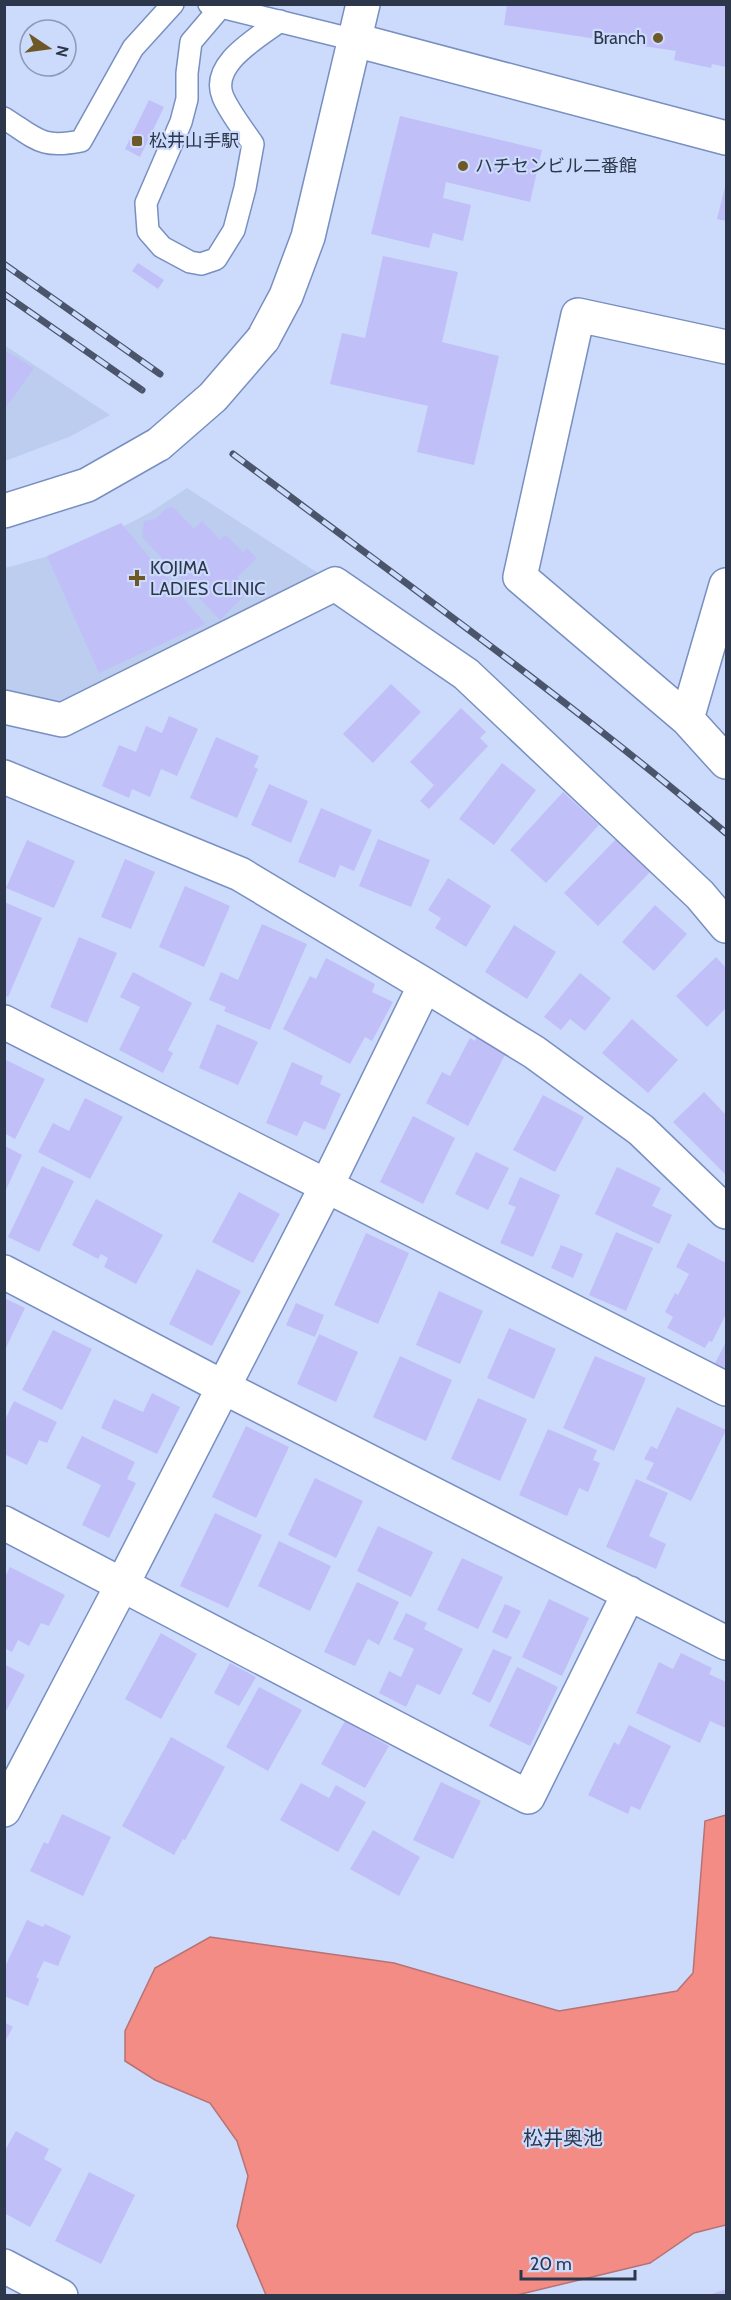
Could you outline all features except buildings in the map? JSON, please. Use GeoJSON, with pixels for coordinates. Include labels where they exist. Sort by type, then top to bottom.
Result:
{"type":"FeatureCollection","features":[{"type":"Feature","properties":{"kind":"street"},"geometry":{"type":"LineString","coordinates":[[4,511],[87,485],[159,444],[213,397],[263,339],[286,296],[308,237],[363,4]]}},
{"type":"Feature","properties":{"kind":"street"},"geometry":{"type":"LineString","coordinates":[[355,40],[726,138]]}},
{"type":"Feature","properties":{"kind":"street"},"geometry":{"type":"LineString","coordinates":[[726,347],[578,315],[520,577],[687,719],[726,762]]}},
{"type":"Feature","properties":{"kind":"street"},"geometry":{"type":"LineString","coordinates":[[4,707],[62,720],[335,584],[466,674],[700,895],[726,926]]}},
{"type":"Feature","properties":{"kind":"street"},"geometry":{"type":"LineString","coordinates":[[687,719],[726,585]]}},
{"type":"Feature","properties":{"kind":"street"},"geometry":{"type":"LineString","coordinates":[[4,777],[240,874],[425,985],[534,1052],[641,1130],[726,1212]]}},
{"type":"Feature","properties":{"kind":"street"},"geometry":{"type":"LineString","coordinates":[[8,1794],[122,1585],[327,1187],[425,985]]}},
{"type":"Feature","properties":{"kind":"street"},"geometry":{"type":"LineString","coordinates":[[4,1022],[726,1389]]}},
{"type":"Feature","properties":{"kind":"street"},"geometry":{"type":"LineString","coordinates":[[4,1272],[726,1643]]}},
{"type":"Feature","properties":{"kind":"street"},"geometry":{"type":"LineString","coordinates":[[4,1523],[528,1797],[629,1593]]}},
{"type":"Feature","properties":{"kind":"street"},"geometry":{"type":"LineString","coordinates":[[4,2266],[61,2295]]}},
{"type":"Feature","properties":{"kind":"lane"},"geometry":{"type":"LineString","coordinates":[[4,118],[45,144],[63,145],[81,141],[133,48],[173,4]]}},
{"type":"Feature","properties":{"kind":"lane"},"geometry":{"type":"LineString","coordinates":[[280,21],[226,63],[219,82],[223,96],[253,144],[234,230],[216,258],[201,264],[190,262],[162,247],[148,231],[146,203],[181,122],[187,99],[187,73],[191,42],[215,6],[280,21],[355,40]]}},
{"type":"Feature","properties":{"kind":"shaded area"},"geometry":{"type":"Polygon","coordinates":[[[4,345],[110,415],[69,437],[5,461],[4,345]]]}},
{"type":"Feature","properties":{"kind":"shaded area"},"geometry":{"type":"Polygon","coordinates":[[[187,488],[321,575],[58,706],[5,692],[5,568],[67,551],[109,534],[149,513],[187,488]]]}},
{"type":"Feature","properties":{"kind":"shaded area"},"geometry":{"type":"Polygon","coordinates":[[[726,1815],[726,2225],[694,2233],[650,2263],[517,2295],[266,2295],[237,2226],[248,2176],[237,2141],[210,2103],[155,2080],[125,2061],[125,2031],[155,1968],[210,1937],[394,1963],[559,2011],[677,1991],[693,1973],[705,1821],[726,1815]]]}},
{"type":"Feature","properties":{"kind":"railway"},"geometry":{"type":"LineString","coordinates":[[4,264],[160,374]]}},
{"type":"Feature","properties":{"kind":"railway"},"geometry":{"type":"LineString","coordinates":[[4,294],[142,390]]}},
{"type":"Feature","properties":{"kind":"railway"},"geometry":{"type":"LineString","coordinates":[[233,454],[544,687],[726,833]]}},
{"type":"Feature","properties":{"kind":"place","name":"Branch"},"geometry":{"type":"Point","coordinates":[658,38]}},
{"type":"Feature","properties":{"kind":"place","name":"松井山手駅"},"geometry":{"type":"Point","coordinates":[137,141]}},
{"type":"Feature","properties":{"kind":"place","name":"ハチセンビル二番館"},"geometry":{"type":"Point","coordinates":[463,166]}},
{"type":"Feature","properties":{"kind":"place","name":"KOJIMA LADIES CLINIC"},"geometry":{"type":"Point","coordinates":[137,578]}},
{"type":"Feature","properties":{"kind":"district","name":"松井奥池"},"geometry":{"type":"Point","coordinates":[563,2138]}}]}
